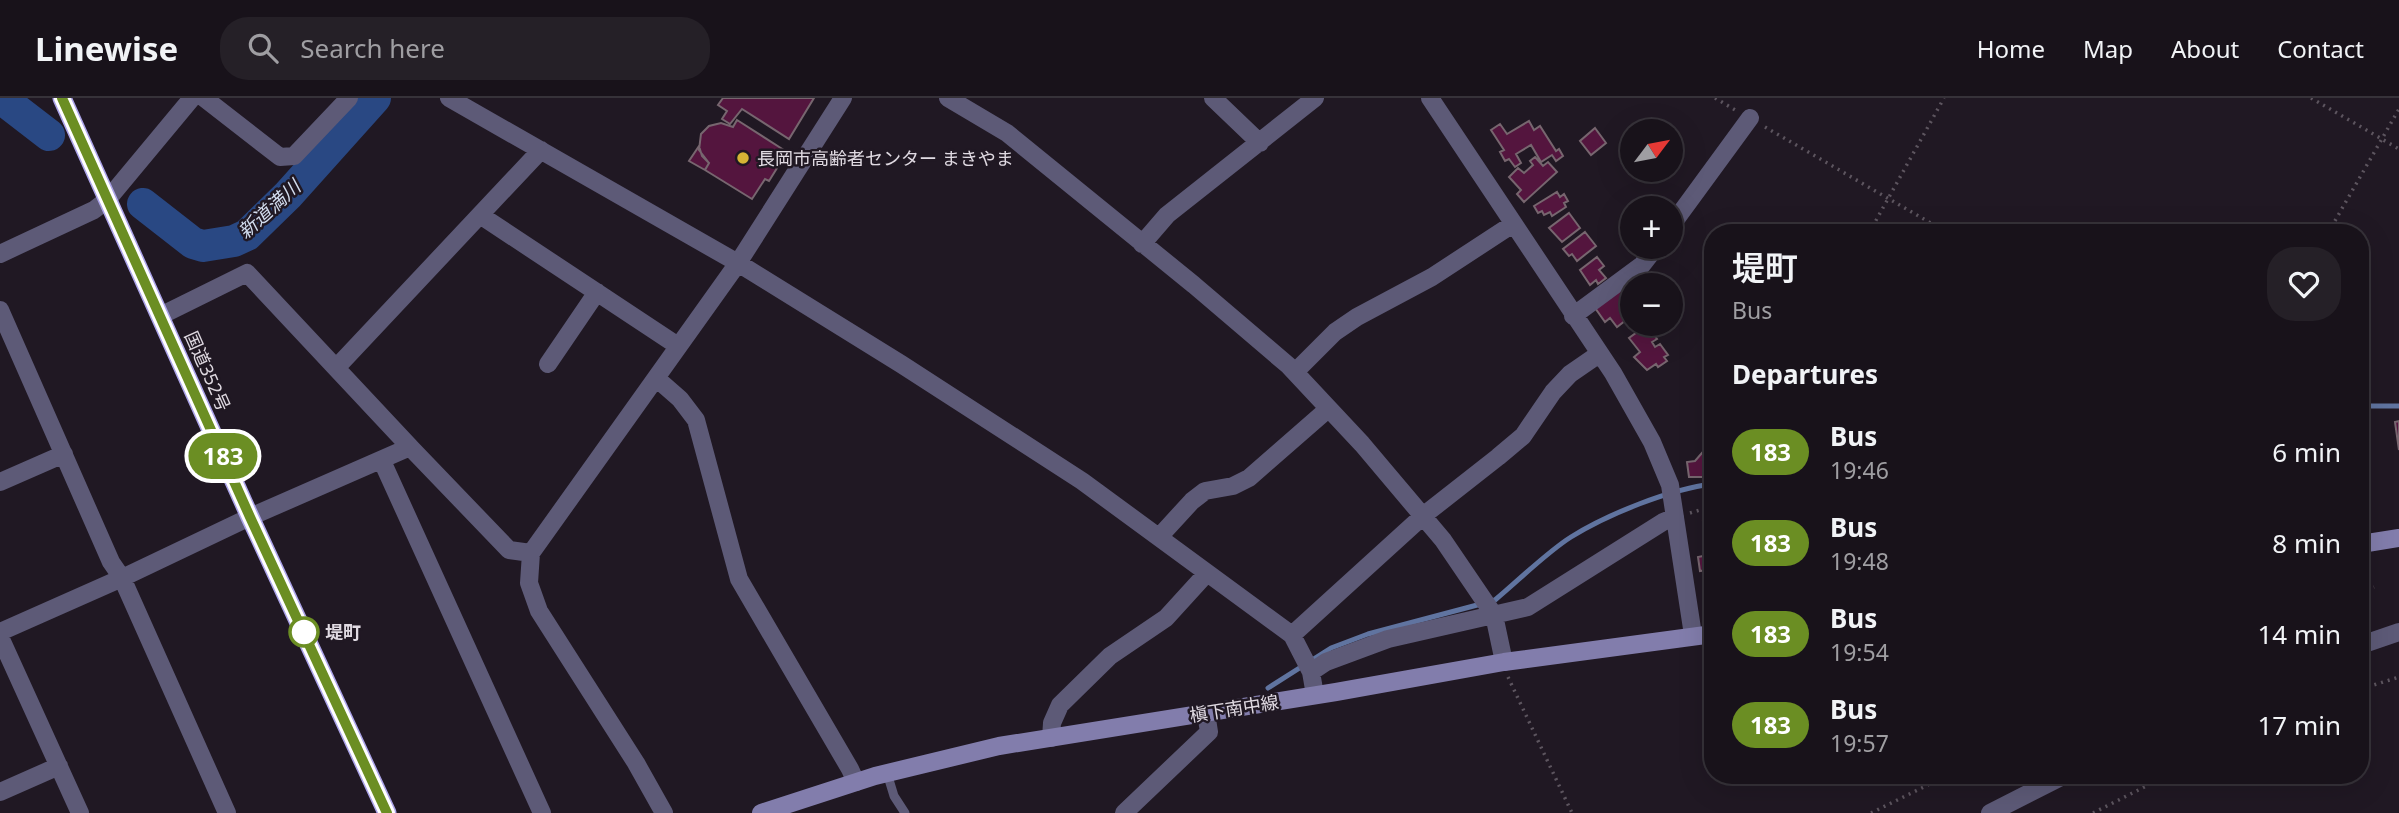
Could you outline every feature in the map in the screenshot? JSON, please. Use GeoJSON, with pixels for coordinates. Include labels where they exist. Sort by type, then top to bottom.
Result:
{"type":"FeatureCollection","features":[{"type":"Feature","properties":{"kind":"highway","name":"国道352号"},"geometry":{"type":"LineString","coordinates":[[62,98],[250,517],[387,813]]}},
{"type":"Feature","properties":{"kind":"main road"},"geometry":{"type":"LineString","coordinates":[[2369,543],[2399,538]]}},
{"type":"Feature","properties":{"kind":"main road","name":"槇下南中線"},"geometry":{"type":"LineString","coordinates":[[765,812],[887,773],[999,746],[1504,662],[1704,634]]}},
{"type":"Feature","properties":{"kind":"street"},"geometry":{"type":"LineString","coordinates":[[0,254],[94,210],[108,199],[192,98]]}},
{"type":"Feature","properties":{"kind":"street"},"geometry":{"type":"LineString","coordinates":[[204,98],[280,157],[294,156],[349,98]]}},
{"type":"Feature","properties":{"kind":"street"},"geometry":{"type":"LineString","coordinates":[[449,98],[738,263],[861,338],[1082,481],[1292,635],[1311,672],[1315,695]]}},
{"type":"Feature","properties":{"kind":"street"},"geometry":{"type":"LineString","coordinates":[[664,813],[636,763],[539,611],[529,583],[531,553],[738,263],[843,98]]}},
{"type":"Feature","properties":{"kind":"street"},"geometry":{"type":"LineString","coordinates":[[948,98],[1007,133],[1194,285],[1295,372],[1424,514],[1494,615],[1504,662]]}},
{"type":"Feature","properties":{"kind":"street"},"geometry":{"type":"LineString","coordinates":[[1213,98],[1260,143]]}},
{"type":"Feature","properties":{"kind":"street"},"geometry":{"type":"LineString","coordinates":[[1143,244],[1167,215],[1315,98]]}},
{"type":"Feature","properties":{"kind":"street"},"geometry":{"type":"LineString","coordinates":[[1430,98],[1627,397],[1652,442],[1670,485],[1693,635]]}},
{"type":"Feature","properties":{"kind":"street"},"geometry":{"type":"LineString","coordinates":[[1683,210],[1750,118]]}},
{"type":"Feature","properties":{"kind":"street"},"geometry":{"type":"LineString","coordinates":[[336,368],[541,150]]}},
{"type":"Feature","properties":{"kind":"street"},"geometry":{"type":"LineString","coordinates":[[480,215],[678,346]]}},
{"type":"Feature","properties":{"kind":"street"},"geometry":{"type":"LineString","coordinates":[[1295,372],[1335,332],[1357,317],[1432,277],[1513,224]]}},
{"type":"Feature","properties":{"kind":"street"},"geometry":{"type":"LineString","coordinates":[[1573,316],[1647,259]]}},
{"type":"Feature","properties":{"kind":"street"},"geometry":{"type":"LineString","coordinates":[[160,316],[247,274],[509,550],[531,553]]}},
{"type":"Feature","properties":{"kind":"street"},"geometry":{"type":"LineString","coordinates":[[548,364],[597,292]]}},
{"type":"Feature","properties":{"kind":"street"},"geometry":{"type":"LineString","coordinates":[[0,310],[111,562],[122,578],[227,813]]}},
{"type":"Feature","properties":{"kind":"street"},"geometry":{"type":"LineString","coordinates":[[1292,635],[1424,514],[1523,436],[1553,392],[1570,374],[1599,354]]}},
{"type":"Feature","properties":{"kind":"street"},"geometry":{"type":"LineString","coordinates":[[656,378],[680,399],[696,420],[738,579],[856,782]]}},
{"type":"Feature","properties":{"kind":"street"},"geometry":{"type":"LineString","coordinates":[[1160,537],[1192,501],[1205,491],[1233,486],[1249,478],[1328,409]]}},
{"type":"Feature","properties":{"kind":"street"},"geometry":{"type":"LineString","coordinates":[[80,813],[0,635],[250,517],[410,447]]}},
{"type":"Feature","properties":{"kind":"street"},"geometry":{"type":"LineString","coordinates":[[0,482],[64,454]]}},
{"type":"Feature","properties":{"kind":"street"},"geometry":{"type":"LineString","coordinates":[[382,461],[542,813]]}},
{"type":"Feature","properties":{"kind":"street"},"geometry":{"type":"LineString","coordinates":[[1311,672],[1326,662],[1388,639],[1528,607],[1662,522],[1675,517]]}},
{"type":"Feature","properties":{"kind":"street"},"geometry":{"type":"LineString","coordinates":[[1051,738],[1052,723],[1060,705],[1110,656],[1166,618],[1207,573]]}},
{"type":"Feature","properties":{"kind":"street"},"geometry":{"type":"LineString","coordinates":[[2369,642],[2399,632]]}},
{"type":"Feature","properties":{"kind":"street"},"geometry":{"type":"LineString","coordinates":[[1124,813],[1209,732],[1206,713]]}},
{"type":"Feature","properties":{"kind":"street"},"geometry":{"type":"LineString","coordinates":[[0,793],[59,766]]}},
{"type":"Feature","properties":{"kind":"street"},"geometry":{"type":"LineString","coordinates":[[1990,813],[2047,784]]}},
{"type":"Feature","properties":{"kind":"lane"},"geometry":{"type":"LineString","coordinates":[[887,773],[894,796],[905,813]]}},
{"type":"Feature","properties":{"kind":"path"},"geometry":{"type":"LineString","coordinates":[[1714,98],[1933,224]]}},
{"type":"Feature","properties":{"kind":"path"},"geometry":{"type":"LineString","coordinates":[[1874,224],[1944,98]]}},
{"type":"Feature","properties":{"kind":"path"},"geometry":{"type":"LineString","coordinates":[[2311,98],[2399,149]]}},
{"type":"Feature","properties":{"kind":"path"},"geometry":{"type":"LineString","coordinates":[[2333,224],[2399,108]]}},
{"type":"Feature","properties":{"kind":"path"},"geometry":{"type":"LineString","coordinates":[[1675,517],[1704,509]]}},
{"type":"Feature","properties":{"kind":"path"},"geometry":{"type":"LineString","coordinates":[[2369,589],[2374,587]]}},
{"type":"Feature","properties":{"kind":"path"},"geometry":{"type":"LineString","coordinates":[[1504,662],[1510,683],[1572,813]]}},
{"type":"Feature","properties":{"kind":"path"},"geometry":{"type":"LineString","coordinates":[[2369,686],[2399,677]]}},
{"type":"Feature","properties":{"kind":"path"},"geometry":{"type":"LineString","coordinates":[[1871,813],[1930,784]]}},
{"type":"Feature","properties":{"kind":"path"},"geometry":{"type":"LineString","coordinates":[[2093,813],[2150,784]]}},
{"type":"Feature","properties":{"kind":"building"},"geometry":{"type":"Polygon","coordinates":[[[723,98],[814,98],[789,139],[742,109],[730,124],[722,119],[727,111],[718,105],[723,98]]]}},
{"type":"Feature","properties":{"kind":"building","name":"長岡市高齢者センター まきやま"},"geometry":{"type":"Polygon","coordinates":[[[737,120],[787,152],[769,181],[765,179],[752,199],[705,170],[709,163],[699,150],[701,134],[709,126],[721,123],[733,127],[737,120]]]}},
{"type":"Feature","properties":{"kind":"building"},"geometry":{"type":"Polygon","coordinates":[[[1529,121],[1534,130],[1540,126],[1556,151],[1559,149],[1563,156],[1556,161],[1552,155],[1541,162],[1531,145],[1516,154],[1521,163],[1515,167],[1509,159],[1505,161],[1500,152],[1504,150],[1491,130],[1500,124],[1507,134],[1529,121]]]}},
{"type":"Feature","properties":{"kind":"building"},"geometry":{"type":"Polygon","coordinates":[[[1595,128],[1606,143],[1591,155],[1580,141],[1595,128]]]}},
{"type":"Feature","properties":{"kind":"building"},"geometry":{"type":"Polygon","coordinates":[[[699,146],[702,156],[709,163],[705,170],[689,161],[699,146]]]}},
{"type":"Feature","properties":{"kind":"building"},"geometry":{"type":"Polygon","coordinates":[[[1535,157],[1543,166],[1548,162],[1557,172],[1524,202],[1517,194],[1521,190],[1509,177],[1518,168],[1524,173],[1533,165],[1530,161],[1535,157]]]}},
{"type":"Feature","properties":{"kind":"building"},"geometry":{"type":"Polygon","coordinates":[[[1557,192],[1560,197],[1564,194],[1568,201],[1564,203],[1566,207],[1552,216],[1550,212],[1544,215],[1542,211],[1538,213],[1534,206],[1557,192]]]}},
{"type":"Feature","properties":{"kind":"building"},"geometry":{"type":"Polygon","coordinates":[[[1569,213],[1580,228],[1562,242],[1549,228],[1569,213]]]}},
{"type":"Feature","properties":{"kind":"building"},"geometry":{"type":"Polygon","coordinates":[[[1585,232],[1596,246],[1577,261],[1563,249],[1585,232]]]}},
{"type":"Feature","properties":{"kind":"building"},"geometry":{"type":"Polygon","coordinates":[[[1597,257],[1604,266],[1599,270],[1606,278],[1598,284],[1596,280],[1590,285],[1580,270],[1597,257]]]}},
{"type":"Feature","properties":{"kind":"building"},"geometry":{"type":"Polygon","coordinates":[[[1620,286],[1620,325],[1617,327],[1610,318],[1605,322],[1593,305],[1620,286]]]}},
{"type":"Feature","properties":{"kind":"building"},"geometry":{"type":"Polygon","coordinates":[[[1655,336],[1657,339],[1652,342],[1655,347],[1660,344],[1668,355],[1664,357],[1667,361],[1647,370],[1634,357],[1640,352],[1629,338],[1655,336]]]}},
{"type":"Feature","properties":{"kind":"building"},"geometry":{"type":"Polygon","coordinates":[[[2399,421],[2399,450],[2395,422],[2399,421]]]}},
{"type":"Feature","properties":{"kind":"building"},"geometry":{"type":"Polygon","coordinates":[[[1704,451],[1704,477],[1689,477],[1687,462],[1695,461],[1704,451]]]}},
{"type":"Feature","properties":{"kind":"building"},"geometry":{"type":"Polygon","coordinates":[[[1704,556],[1704,570],[1700,571],[1698,557],[1704,556]]]}},
{"type":"Feature","properties":{"kind":"waterway","name":"新道満川"},"geometry":{"type":"LineString","coordinates":[[1,98],[49,135]]}},
{"type":"Feature","properties":{"kind":"waterway","name":"新道満川"},"geometry":{"type":"LineString","coordinates":[[143,204],[193,243],[203,246],[234,241],[247,235],[288,195],[375,98]]}},
{"type":"Feature","properties":{"kind":"waterway"},"geometry":{"type":"LineString","coordinates":[[2369,406],[2399,406]]}},
{"type":"Feature","properties":{"kind":"waterway"},"geometry":{"type":"LineString","coordinates":[[1490,601],[1495,600],[1562,543],[1586,528],[1659,497],[1704,486]]}},
{"type":"Feature","properties":{"kind":"waterway"},"geometry":{"type":"LineString","coordinates":[[1268,688],[1331,648],[1368,634],[1481,604]]}},
{"type":"Feature","properties":{"kind":"bus line","name":"183"},"geometry":{"type":"LineString","coordinates":[[62,98],[250,517],[387,813]]}},
{"type":"Feature","properties":{"kind":"place","name":"長岡市高齢者センター まきやま"},"geometry":{"type":"Point","coordinates":[743,158]}},
{"type":"Feature","properties":{"kind":"place","name":"堤町"},"geometry":{"type":"Point","coordinates":[304,632]}}]}
